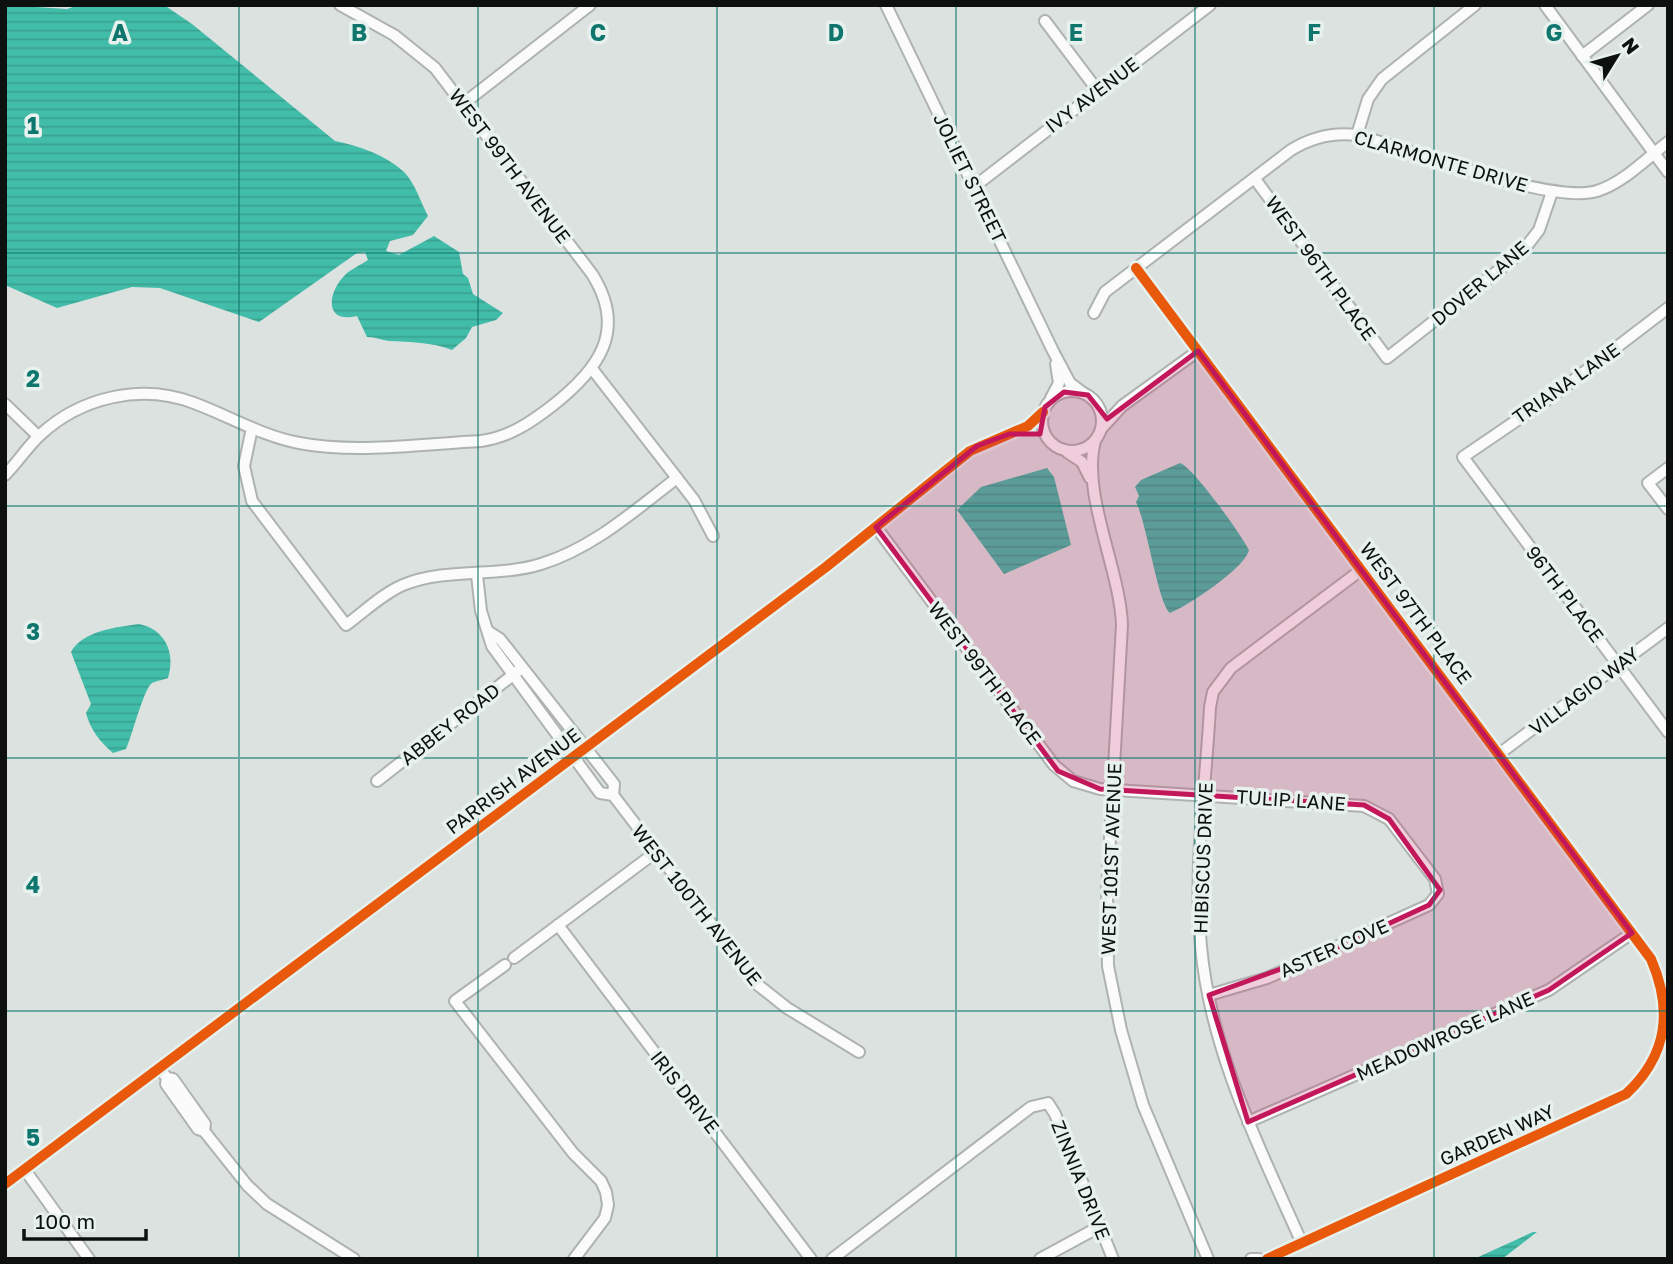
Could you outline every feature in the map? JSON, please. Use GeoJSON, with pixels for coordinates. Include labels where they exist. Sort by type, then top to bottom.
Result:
{"type":"FeatureCollection","features":[{"type":"Feature","properties":{"kind":"street","name":"WEST 99TH AVENUE"},"geometry":{"type":"LineString","coordinates":[[340,5],[360,10],[419,53],[463,104],[592,274],[602,291],[607,332],[593,370]]}},
{"type":"Feature","properties":{"kind":"street"},"geometry":{"type":"LineString","coordinates":[[463,104],[578,9],[590,5]]}},
{"type":"Feature","properties":{"kind":"street","name":"JOLIET STREET"},"geometry":{"type":"LineString","coordinates":[[886,5],[1053,351],[1070,383],[1087,396]]}},
{"type":"Feature","properties":{"kind":"street","name":"IVY AVENUE"},"geometry":{"type":"LineString","coordinates":[[975,186],[1210,5]]}},
{"type":"Feature","properties":{"kind":"street"},"geometry":{"type":"LineString","coordinates":[[1357,135],[1368,99],[1385,76],[1475,5]]}},
{"type":"Feature","properties":{"kind":"street"},"geometry":{"type":"LineString","coordinates":[[1545,5],[1668,172]]}},
{"type":"Feature","properties":{"kind":"street"},"geometry":{"type":"LineString","coordinates":[[1582,56],[1648,5]]}},
{"type":"Feature","properties":{"kind":"street"},"geometry":{"type":"LineString","coordinates":[[1045,21],[1098,91]]}},
{"type":"Feature","properties":{"kind":"street","name":"CLARMONTE DRIVE"},"geometry":{"type":"LineString","coordinates":[[1094,313],[1101,297],[1136,268],[1306,141],[1334,134],[1357,135],[1552,192],[1579,195],[1605,188],[1668,142]]}},
{"type":"Feature","properties":{"kind":"street","name":"WEST 96TH PLACE"},"geometry":{"type":"LineString","coordinates":[[1255,179],[1387,358]]}},
{"type":"Feature","properties":{"kind":"street","name":"DOVER LANE"},"geometry":{"type":"LineString","coordinates":[[1387,358],[1525,249],[1543,222],[1552,192]]}},
{"type":"Feature","properties":{"kind":"street","name":"WEST 97TH PLACE"},"geometry":{"type":"LineString","coordinates":[[1136,268],[1632,933],[1651,959],[1663,982]]}},
{"type":"Feature","properties":{"kind":"street","name":"TRIANA LANE"},"geometry":{"type":"LineString","coordinates":[[1463,457],[1554,395],[1668,308]]}},
{"type":"Feature","properties":{"kind":"street","name":"JOLIET STREET"},"geometry":{"type":"LineString","coordinates":[[1051,399],[1059,380],[1053,351]]}},
{"type":"Feature","properties":{"kind":"street"},"geometry":{"type":"LineString","coordinates":[[1009,434],[1034,435],[1064,451],[1079,451],[1098,436],[1111,416],[1198,351]]}},
{"type":"Feature","properties":{"kind":"street"},"geometry":{"type":"LineString","coordinates":[[5,475],[38,436],[79,409],[112,397],[137,393],[185,400],[296,443],[320,446],[492,439],[527,424],[593,370],[694,500],[713,536]]}},
{"type":"Feature","properties":{"kind":"street"},"geometry":{"type":"LineString","coordinates":[[1051,399],[1063,392],[1087,396],[1109,405],[1129,401]]}},
{"type":"Feature","properties":{"kind":"street"},"geometry":{"type":"LineString","coordinates":[[1087,396],[1101,411],[1098,436]]}},
{"type":"Feature","properties":{"kind":"street","name":"PARRISH AVENUE"},"geometry":{"type":"LineString","coordinates":[[5,1184],[164,1073],[876,527],[970,451],[1028,426],[1043,412],[1051,399]]}},
{"type":"Feature","properties":{"kind":"street"},"geometry":{"type":"LineString","coordinates":[[5,404],[38,436]]}},
{"type":"Feature","properties":{"kind":"street"},"geometry":{"type":"LineString","coordinates":[[1043,412],[1042,426],[1051,444]]}},
{"type":"Feature","properties":{"kind":"street"},"geometry":{"type":"LineString","coordinates":[[252,428],[244,466],[252,501],[346,625],[403,585],[433,577],[477,575],[530,567],[576,550],[610,530],[677,478]]}},
{"type":"Feature","properties":{"kind":"street","name":"WEST 101ST AVENUE"},"geometry":{"type":"LineString","coordinates":[[1098,436],[1092,460],[1094,487],[1121,614],[1105,923],[1114,999],[1143,1105],[1208,1259]]}},
{"type":"Feature","properties":{"kind":"street","name":"WEST 101ST AVENUE"},"geometry":{"type":"LineString","coordinates":[[1064,451],[1082,462],[1094,487]]}},
{"type":"Feature","properties":{"kind":"street","name":"96TH PLACE"},"geometry":{"type":"LineString","coordinates":[[1463,457],[1668,732]]}},
{"type":"Feature","properties":{"kind":"street"},"geometry":{"type":"LineString","coordinates":[[1668,468],[1648,483],[1668,509]]}},
{"type":"Feature","properties":{"kind":"street","name":"WEST 99TH PLACE"},"geometry":{"type":"LineString","coordinates":[[876,527],[1058,771],[1080,785],[1113,789]]}},
{"type":"Feature","properties":{"kind":"street","name":"HIBISCUS DRIVE"},"geometry":{"type":"LineString","coordinates":[[1301,1241],[1248,1122],[1209,995],[1198,914],[1210,707],[1220,679],[1361,570]]}},
{"type":"Feature","properties":{"kind":"street","name":"WEST 100TH AVENUE"},"geometry":{"type":"LineString","coordinates":[[477,575],[481,611],[489,632],[500,639],[518,671],[580,753],[600,793],[612,795],[758,985],[787,1008],[859,1052]]}},
{"type":"Feature","properties":{"kind":"street","name":"VILLAGIO WAY"},"geometry":{"type":"LineString","coordinates":[[1499,754],[1668,628]]}},
{"type":"Feature","properties":{"kind":"street","name":"ABBEY ROAD"},"geometry":{"type":"LineString","coordinates":[[377,781],[518,671]]}},
{"type":"Feature","properties":{"kind":"street","name":"WEST 100TH AVENUE"},"geometry":{"type":"LineString","coordinates":[[580,753],[614,784],[612,795]]}},
{"type":"Feature","properties":{"kind":"street","name":"TULIP LANE"},"geometry":{"type":"LineString","coordinates":[[1113,789],[1371,808],[1390,818],[1435,880]]}},
{"type":"Feature","properties":{"kind":"street"},"geometry":{"type":"LineString","coordinates":[[574,1259],[605,1218],[607,1192],[455,1001],[656,852]]}},
{"type":"Feature","properties":{"kind":"street","name":"ASTER COVE"},"geometry":{"type":"LineString","coordinates":[[1209,995],[1267,978],[1429,905],[1438,894],[1435,880]]}},
{"type":"Feature","properties":{"kind":"street","name":"IRIS DRIVE"},"geometry":{"type":"LineString","coordinates":[[558,925],[811,1259]]}},
{"type":"Feature","properties":{"kind":"street","name":"MEADOWROSE LANE"},"geometry":{"type":"LineString","coordinates":[[1248,1122],[1547,991],[1574,976],[1632,933]]}},
{"type":"Feature","properties":{"kind":"street","name":"GARDEN WAY"},"geometry":{"type":"LineString","coordinates":[[1267,1259],[1301,1241],[1626,1094],[1653,1064],[1663,1042],[1667,1024],[1663,982]]}},
{"type":"Feature","properties":{"kind":"street"},"geometry":{"type":"LineString","coordinates":[[164,1073],[166,1084],[198,1129],[204,1131],[247,1185],[267,1204],[354,1259]]}},
{"type":"Feature","properties":{"kind":"street","name":"ZINNIA DRIVE"},"geometry":{"type":"LineString","coordinates":[[832,1259],[1031,1107],[1048,1103],[1055,1114],[1113,1259]]}},
{"type":"Feature","properties":{"kind":"street"},"geometry":{"type":"LineString","coordinates":[[25,1170],[89,1259]]}},
{"type":"Feature","properties":{"kind":"street"},"geometry":{"type":"LineString","coordinates":[[1040,1259],[1060,1245],[1099,1227]]}},
{"type":"Feature","properties":{"kind":"street"},"geometry":{"type":"LineString","coordinates":[[1251,1259],[1259,1259]]}},
{"type":"Feature","properties":{"kind":"highlighted area"},"geometry":{"type":"Polygon","coordinates":[[[1198,351],[1632,933],[1549,990],[1248,1122],[1209,995],[1325,953],[1429,905],[1440,890],[1389,819],[1364,805],[1100,789],[1058,771],[876,527],[977,446],[1009,434],[1040,434],[1045,407],[1064,392],[1088,395],[1107,419],[1198,351]]]}},
{"type":"Feature","properties":{"kind":"shaded area"},"geometry":{"type":"Polygon","coordinates":[[[5,5],[67,9],[79,5],[164,5],[192,24],[335,141],[372,152],[404,172],[415,187],[428,216],[413,235],[390,241],[386,251],[399,255],[434,236],[459,252],[463,274],[468,278],[473,294],[503,313],[496,320],[472,327],[466,338],[452,350],[429,344],[367,337],[357,316],[339,316],[332,305],[339,282],[347,273],[368,260],[365,252],[357,253],[259,322],[160,288],[132,287],[57,308],[5,285],[5,5]]]}},
{"type":"Feature","properties":{"kind":"shaded area"},"geometry":{"type":"Polygon","coordinates":[[[1180,463],[1205,488],[1249,550],[1245,558],[1227,576],[1202,595],[1170,613],[1161,595],[1136,502],[1139,496],[1135,487],[1141,480],[1180,463]]]}},
{"type":"Feature","properties":{"kind":"shaded area"},"geometry":{"type":"Polygon","coordinates":[[[1047,468],[1054,477],[1071,545],[1004,574],[957,510],[981,487],[1047,468]]]}},
{"type":"Feature","properties":{"kind":"shaded area"},"geometry":{"type":"Polygon","coordinates":[[[139,624],[156,631],[162,637],[169,651],[170,669],[168,678],[152,683],[149,687],[126,749],[113,753],[100,740],[90,724],[86,713],[91,704],[71,652],[83,639],[92,635],[139,624]]]}},
{"type":"Feature","properties":{"kind":"shaded area"},"geometry":{"type":"Polygon","coordinates":[[[1537,1232],[1502,1259],[1474,1259],[1537,1232]]]}},
{"type":"Feature","properties":{"kind":"cycle path"},"geometry":{"type":"LineString","coordinates":[[1136,268],[1651,959],[1662,996],[1664,1014],[1658,1048],[1651,1064],[1626,1094],[1267,1259]]}},
{"type":"Feature","properties":{"kind":"cycle path"},"geometry":{"type":"LineString","coordinates":[[5,1184],[826,567],[970,451],[1028,426],[1043,412]]}}]}
